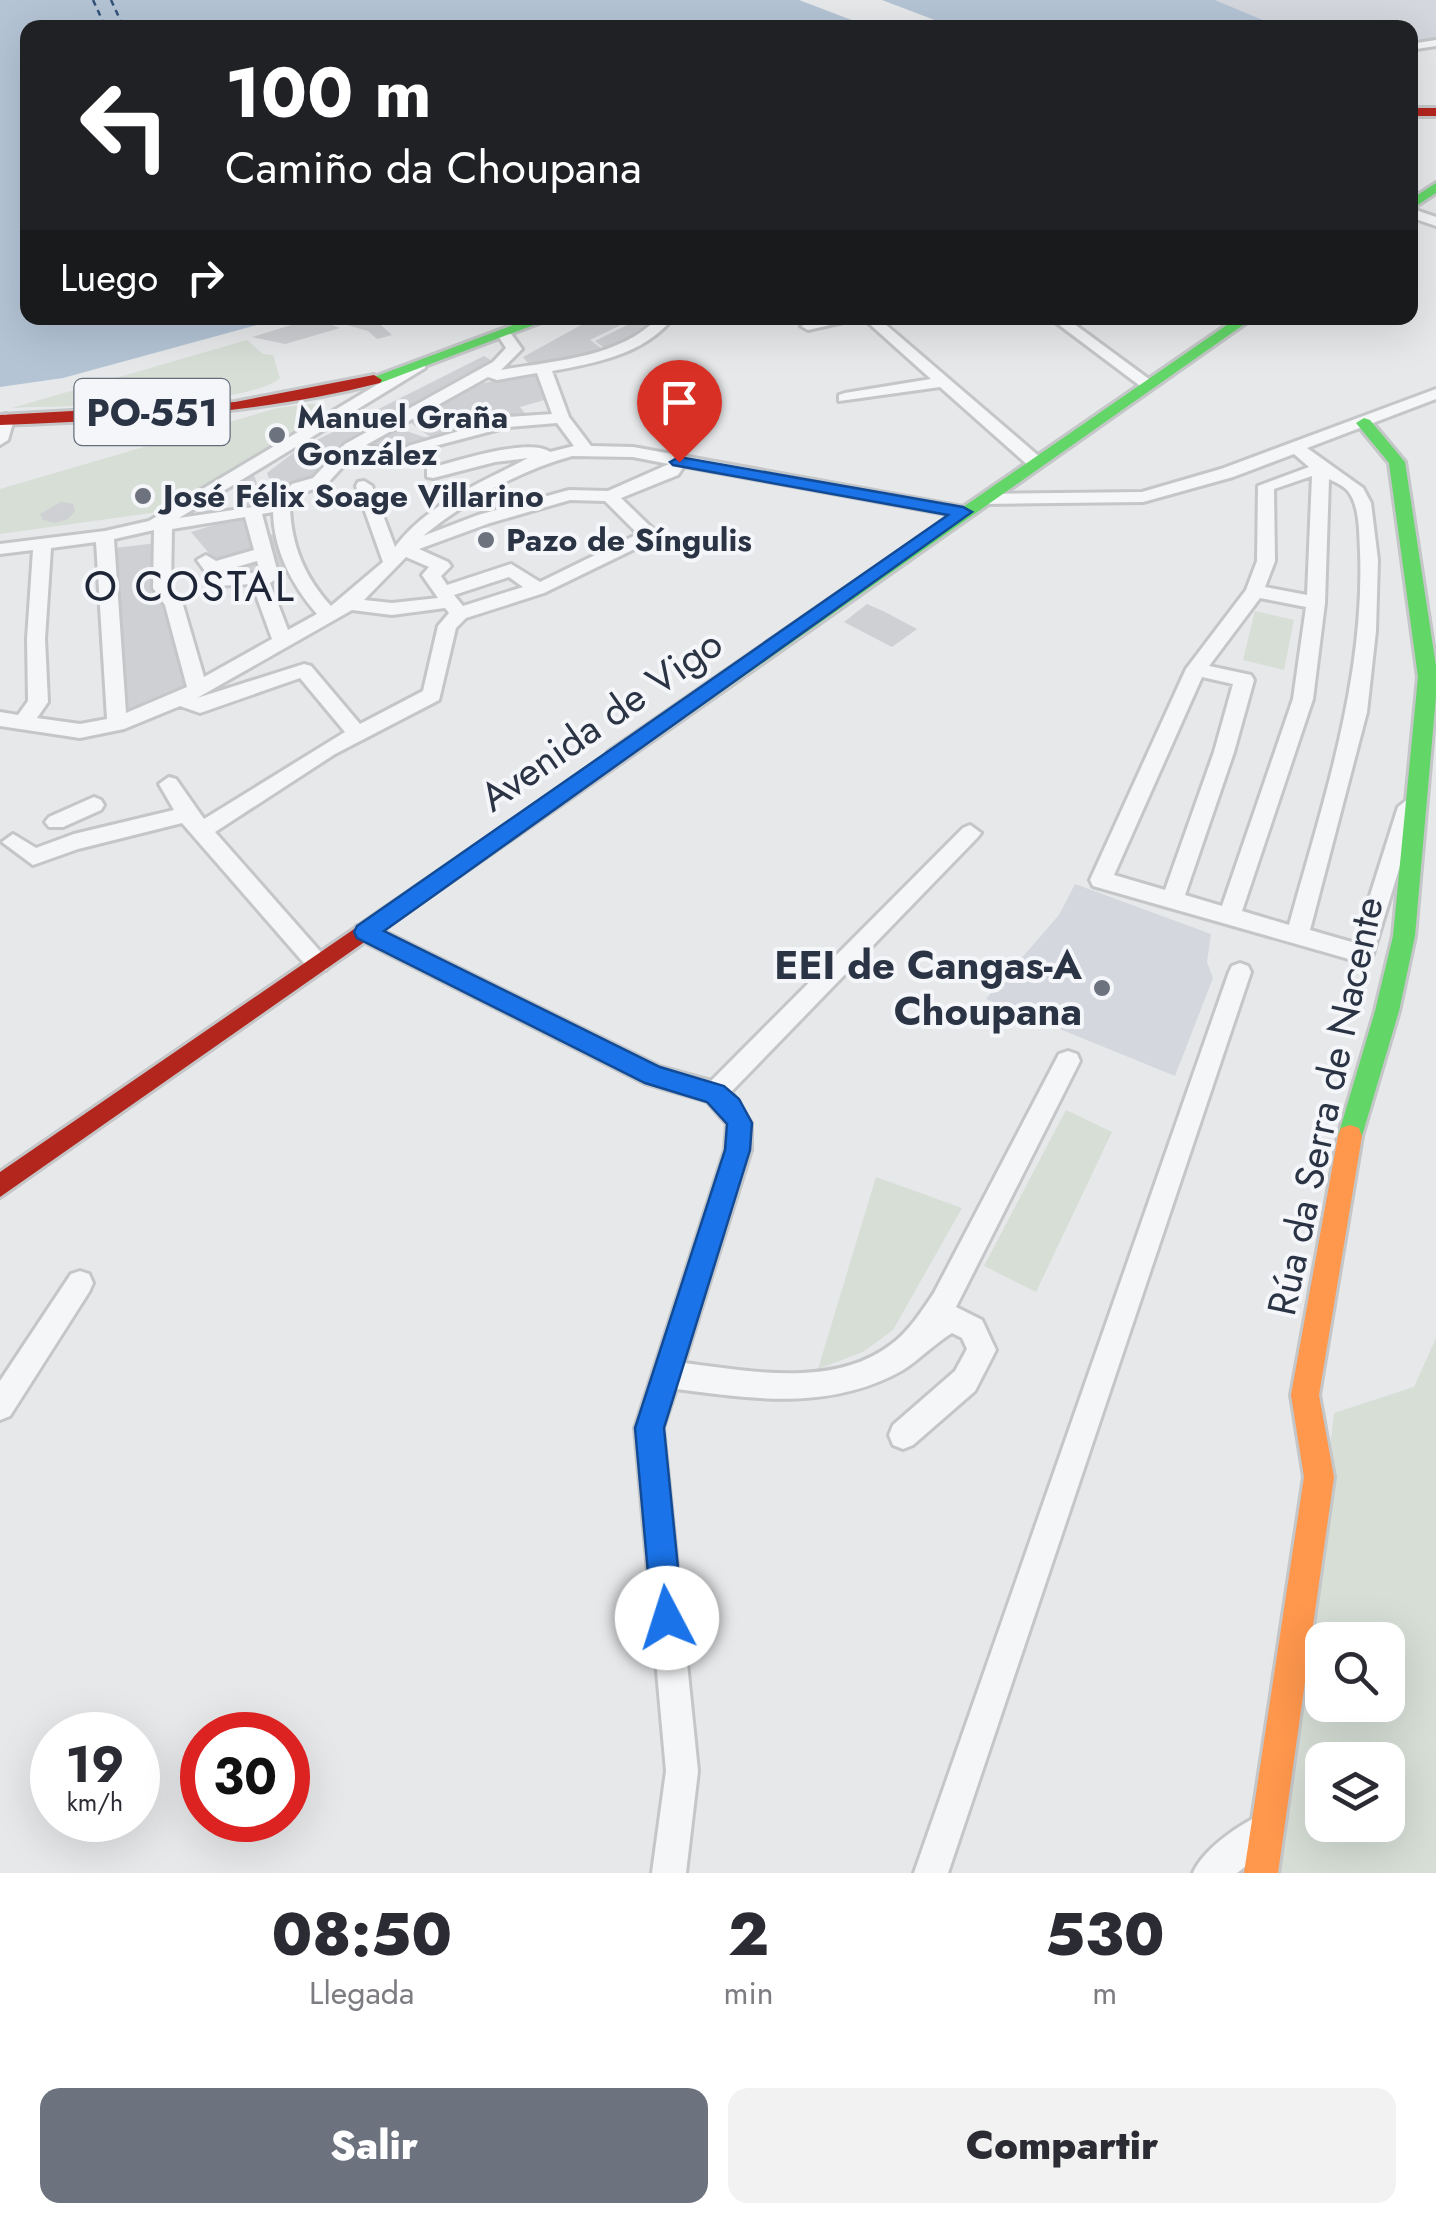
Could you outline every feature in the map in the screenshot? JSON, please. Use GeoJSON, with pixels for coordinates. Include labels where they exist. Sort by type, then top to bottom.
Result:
{"type":"FeatureCollection","features":[{"type":"Feature","properties":{"kind":"main road","name":"PO-551"},"geometry":{"type":"LineString","coordinates":[[1,430],[321,394],[412,367],[527,325]]}},
{"type":"Feature","properties":{"kind":"main road","name":"Avenida de Vigo"},"geometry":{"type":"LineString","coordinates":[[0,1186],[1236,325]]}},
{"type":"Feature","properties":{"kind":"main road","name":"Rúa da Serra de Nacente"},"geometry":{"type":"LineString","coordinates":[[1262,1873],[1319,1477],[1305,1396],[1354,1114],[1388,1011],[1404,936],[1428,677],[1397,462],[1364,424]]}},
{"type":"Feature","properties":{"kind":"street"},"geometry":{"type":"LineString","coordinates":[[488,371],[497,375],[613,351],[660,325]]}},
{"type":"Feature","properties":{"kind":"street"},"geometry":{"type":"LineString","coordinates":[[808,326],[814,325]]}},
{"type":"Feature","properties":{"kind":"street"},"geometry":{"type":"LineString","coordinates":[[878,325],[1035,462]]}},
{"type":"Feature","properties":{"kind":"street"},"geometry":{"type":"LineString","coordinates":[[1067,325],[1149,385]]}},
{"type":"Feature","properties":{"kind":"street"},"geometry":{"type":"LineString","coordinates":[[319,482],[351,447],[488,371],[514,349],[504,334]]}},
{"type":"Feature","properties":{"kind":"street"},"geometry":{"type":"LineString","coordinates":[[358,734],[304,670],[200,706],[188,693],[174,605],[162,588],[160,540],[166,522],[412,367]]}},
{"type":"Feature","properties":{"kind":"street"},"geometry":{"type":"LineString","coordinates":[[543,367],[561,418],[590,450]]}},
{"type":"Feature","properties":{"kind":"street"},"geometry":{"type":"LineString","coordinates":[[845,398],[942,382]]}},
{"type":"Feature","properties":{"kind":"street"},"geometry":{"type":"LineString","coordinates":[[321,394],[335,416]]}},
{"type":"Feature","properties":{"kind":"street"},"geometry":{"type":"LineString","coordinates":[[984,499],[1143,496],[1228,474],[1436,394]]}},
{"type":"Feature","properties":{"kind":"street"},"geometry":{"type":"LineString","coordinates":[[429,444],[507,422],[561,418]]}},
{"type":"Feature","properties":{"kind":"street"},"geometry":{"type":"LineString","coordinates":[[394,423],[427,435],[429,444],[454,468]]}},
{"type":"Feature","properties":{"kind":"street"},"geometry":{"type":"LineString","coordinates":[[351,447],[390,455]]}},
{"type":"Feature","properties":{"kind":"street"},"geometry":{"type":"LineString","coordinates":[[1297,448],[1321,468],[1356,488],[1365,505],[1368,610],[1357,712],[1297,938]]}},
{"type":"Feature","properties":{"kind":"street"},"geometry":{"type":"LineString","coordinates":[[0,719],[80,731],[117,724],[188,693],[350,604],[398,556],[414,534],[446,508],[549,456],[590,450],[633,452],[963,512]]}},
{"type":"Feature","properties":{"kind":"street"},"geometry":{"type":"LineString","coordinates":[[433,473],[528,452],[549,456]]}},
{"type":"Feature","properties":{"kind":"street"},"geometry":{"type":"LineString","coordinates":[[398,556],[484,519],[569,495],[610,496],[672,471],[679,462]]}},
{"type":"Feature","properties":{"kind":"street"},"geometry":{"type":"LineString","coordinates":[[1321,468],[1266,486],[1266,561],[1255,591],[1196,669],[1102,880],[1363,954],[1420,767]]}},
{"type":"Feature","properties":{"kind":"street"},"geometry":{"type":"LineString","coordinates":[[1229,918],[1302,699],[1316,603],[1321,468]]}},
{"type":"Feature","properties":{"kind":"street"},"geometry":{"type":"LineString","coordinates":[[0,549],[105,536],[166,522],[281,506],[298,488],[319,482],[366,485],[398,556]]}},
{"type":"Feature","properties":{"kind":"street"},"geometry":{"type":"LineString","coordinates":[[350,604],[392,609],[451,603],[511,570],[538,588],[650,534],[610,496]]}},
{"type":"Feature","properties":{"kind":"street"},"geometry":{"type":"LineString","coordinates":[[281,506],[282,532],[305,591],[329,616]]}},
{"type":"Feature","properties":{"kind":"street"},"geometry":{"type":"LineString","coordinates":[[252,510],[270,577],[260,581]]}},
{"type":"Feature","properties":{"kind":"street"},"geometry":{"type":"LineString","coordinates":[[105,536],[104,576],[116,663],[117,724]]}},
{"type":"Feature","properties":{"kind":"street"},"geometry":{"type":"LineString","coordinates":[[23,723],[38,702],[36,640],[42,545]]}},
{"type":"Feature","properties":{"kind":"street"},"geometry":{"type":"LineString","coordinates":[[263,553],[209,564],[222,582],[299,576]]}},
{"type":"Feature","properties":{"kind":"street"},"geometry":{"type":"LineString","coordinates":[[12,842],[33,858],[100,835],[194,823],[432,695],[451,603],[432,576],[442,566],[398,556]]}},
{"type":"Feature","properties":{"kind":"street"},"geometry":{"type":"LineString","coordinates":[[260,581],[283,643]]}},
{"type":"Feature","properties":{"kind":"street"},"geometry":{"type":"LineString","coordinates":[[1255,591],[1316,603]]}},
{"type":"Feature","properties":{"kind":"street"},"geometry":{"type":"LineString","coordinates":[[1172,900],[1224,752],[1244,680],[1196,669]]}},
{"type":"Feature","properties":{"kind":"street"},"geometry":{"type":"LineString","coordinates":[[169,784],[194,823],[318,964]]}},
{"type":"Feature","properties":{"kind":"street"},"geometry":{"type":"LineString","coordinates":[[56,822],[93,800],[100,835]]}},
{"type":"Feature","properties":{"kind":"street"},"geometry":{"type":"LineString","coordinates":[[715,1094],[970,834]]}},
{"type":"Feature","properties":{"kind":"street"},"geometry":{"type":"LineString","coordinates":[[366,932],[654,1076],[715,1094],[730,1106],[739,1123],[738,1150],[650,1428],[682,1771],[669,1873]]}},
{"type":"Feature","properties":{"kind":"street"},"geometry":{"type":"LineString","coordinates":[[931,1873],[1240,972]]}},
{"type":"Feature","properties":{"kind":"street"},"geometry":{"type":"LineString","coordinates":[[920,1337],[944,1302],[1068,1061]]}},
{"type":"Feature","properties":{"kind":"street"},"geometry":{"type":"LineString","coordinates":[[0,1406],[80,1283]]}},
{"type":"Feature","properties":{"kind":"street"},"geometry":{"type":"LineString","coordinates":[[664,1374],[789,1389],[840,1380],[893,1360],[951,1318],[972,1329],[982,1350],[965,1381],[903,1435]]}},
{"type":"Feature","properties":{"kind":"street"},"geometry":{"type":"LineString","coordinates":[[1210,1873],[1268,1828]]}},
{"type":"Feature","properties":{"kind":"shaded area"},"geometry":{"type":"Polygon","coordinates":[[[1215,0],[1436,0],[1436,39],[1418,42],[1418,20],[1263,20],[1215,0]]]}},
{"type":"Feature","properties":{"kind":"shaded area"},"geometry":{"type":"Polygon","coordinates":[[[247,340],[263,354],[273,355],[280,378],[261,388],[194,400],[12,408],[247,340]]]}},
{"type":"Feature","properties":{"kind":"shaded area"},"geometry":{"type":"Polygon","coordinates":[[[318,404],[326,414],[158,512],[0,534],[0,489],[277,408],[318,404]]]}},
{"type":"Feature","properties":{"kind":"shaded area"},"geometry":{"type":"Polygon","coordinates":[[[1255,611],[1294,620],[1284,670],[1243,660],[1255,611]]]}},
{"type":"Feature","properties":{"kind":"shaded area","name":"EEI de Cangas-A Choupana"},"geometry":{"type":"Polygon","coordinates":[[[1075,884],[1211,934],[1207,962],[1213,978],[1175,1076],[986,999],[1059,915],[1075,884]]]}},
{"type":"Feature","properties":{"kind":"shaded area"},"geometry":{"type":"Polygon","coordinates":[[[1066,1110],[1112,1132],[1036,1292],[984,1266],[1066,1110]]]}},
{"type":"Feature","properties":{"kind":"shaded area"},"geometry":{"type":"Polygon","coordinates":[[[876,1177],[962,1208],[893,1330],[863,1352],[818,1369],[876,1177]]]}},
{"type":"Feature","properties":{"kind":"shaded area"},"geometry":{"type":"Polygon","coordinates":[[[1436,1338],[1436,1873],[1248,1873],[1284,1842],[1305,1662],[1305,1722],[1405,1722],[1405,1622],[1310,1622],[1334,1413],[1414,1387],[1436,1338]]]}},
{"type":"Feature","properties":{"kind":"water"},"geometry":{"type":"Polygon","coordinates":[[[0,0],[799,0],[852,20],[20,20],[20,325],[257,325],[63,378],[0,387],[0,0]]]}},
{"type":"Feature","properties":{"kind":"water"},"geometry":{"type":"Polygon","coordinates":[[[882,0],[1215,0],[1263,20],[935,20],[882,0]]]}},
{"type":"Feature","properties":{"kind":"building"},"geometry":{"type":"Polygon","coordinates":[[[291,325],[340,328],[285,344],[252,337],[291,325]]]}},
{"type":"Feature","properties":{"kind":"building"},"geometry":{"type":"Polygon","coordinates":[[[347,325],[381,325],[392,335],[377,339],[368,331],[347,325]]]}},
{"type":"Feature","properties":{"kind":"building"},"geometry":{"type":"Polygon","coordinates":[[[581,325],[621,325],[590,340],[605,351],[531,367],[523,357],[581,325]]]}},
{"type":"Feature","properties":{"kind":"building"},"geometry":{"type":"Polygon","coordinates":[[[627,325],[653,325],[640,336],[607,350],[595,341],[627,325]]]}},
{"type":"Feature","properties":{"kind":"building"},"geometry":{"type":"Polygon","coordinates":[[[484,356],[494,362],[350,444],[278,503],[239,509],[234,488],[254,475],[259,489],[272,486],[267,473],[297,450],[484,356]]]}},
{"type":"Feature","properties":{"kind":"building"},"geometry":{"type":"Polygon","coordinates":[[[540,371],[548,399],[520,407],[528,417],[436,441],[408,421],[465,387],[540,371]]]}},
{"type":"Feature","properties":{"kind":"building"},"geometry":{"type":"Polygon","coordinates":[[[394,427],[427,438],[395,453],[360,446],[394,427]]]}},
{"type":"Feature","properties":{"kind":"building"},"geometry":{"type":"Polygon","coordinates":[[[61,502],[73,504],[75,511],[68,519],[55,523],[43,520],[40,514],[61,502]]]}},
{"type":"Feature","properties":{"kind":"building"},"geometry":{"type":"Polygon","coordinates":[[[249,514],[258,552],[218,564],[191,532],[249,514]]]}},
{"type":"Feature","properties":{"kind":"building"},"geometry":{"type":"Polygon","coordinates":[[[278,533],[293,574],[273,577],[261,537],[278,533]]]}},
{"type":"Feature","properties":{"kind":"building"},"geometry":{"type":"Polygon","coordinates":[[[157,543],[159,593],[189,687],[125,715],[114,548],[157,543]]]}},
{"type":"Feature","properties":{"kind":"building"},"geometry":{"type":"Polygon","coordinates":[[[260,557],[264,575],[226,576],[219,568],[260,557]]]}},
{"type":"Feature","properties":{"kind":"building"},"geometry":{"type":"Polygon","coordinates":[[[867,604],[917,629],[892,647],[844,622],[867,604]]]}},
{"type":"Feature","properties":{"kind":"ferry route"},"geometry":{"type":"LineString","coordinates":[[93,0],[102,20]]}},
{"type":"Feature","properties":{"kind":"ferry route"},"geometry":{"type":"LineString","coordinates":[[111,0],[120,20]]}},
{"type":"Feature","properties":{"kind":"traffic: fast"},"geometry":{"type":"LineString","coordinates":[[1418,200],[1436,187]]}},
{"type":"Feature","properties":{"kind":"traffic: fast"},"geometry":{"type":"LineString","coordinates":[[374,380],[526,325]]}},
{"type":"Feature","properties":{"kind":"traffic: fast"},"geometry":{"type":"LineString","coordinates":[[615,757],[1236,325]]}},
{"type":"Feature","properties":{"kind":"traffic: fast"},"geometry":{"type":"LineString","coordinates":[[1350,1136],[1387,1011],[1404,936],[1428,677],[1397,462],[1364,423]]}},
{"type":"Feature","properties":{"kind":"traffic: slow"},"geometry":{"type":"LineString","coordinates":[[1261,1873],[1319,1477],[1305,1395],[1350,1136]]}},
{"type":"Feature","properties":{"kind":"traffic: jam"},"geometry":{"type":"LineString","coordinates":[[1418,112],[1436,112]]}},
{"type":"Feature","properties":{"kind":"traffic: jam"},"geometry":{"type":"LineString","coordinates":[[0,420],[235,407],[328,392],[374,380]]}},
{"type":"Feature","properties":{"kind":"traffic: jam"},"geometry":{"type":"LineString","coordinates":[[0,1186],[615,757]]}},
{"type":"Feature","properties":{"kind":"place","name":"Manuel Graña González"},"geometry":{"type":"Point","coordinates":[277,435]}},
{"type":"Feature","properties":{"kind":"place","name":"José Félix Soage Villarino"},"geometry":{"type":"Point","coordinates":[143,496]}},
{"type":"Feature","properties":{"kind":"place","name":"Pazo de Síngulis"},"geometry":{"type":"Point","coordinates":[486,540]}},
{"type":"Feature","properties":{"kind":"place","name":"EEI de Cangas-A Choupana"},"geometry":{"type":"Point","coordinates":[1102,988]}},
{"type":"Feature","properties":{"kind":"district","name":"O COSTAL"},"geometry":{"type":"Point","coordinates":[190,586]}},
{"type":"Feature","properties":{"kind":"route"},"geometry":{"type":"LineString","coordinates":[[667,1618],[650,1428],[738,1150],[739,1123],[730,1106],[715,1094],[654,1076],[366,932],[963,512],[679,462]]}}]}
